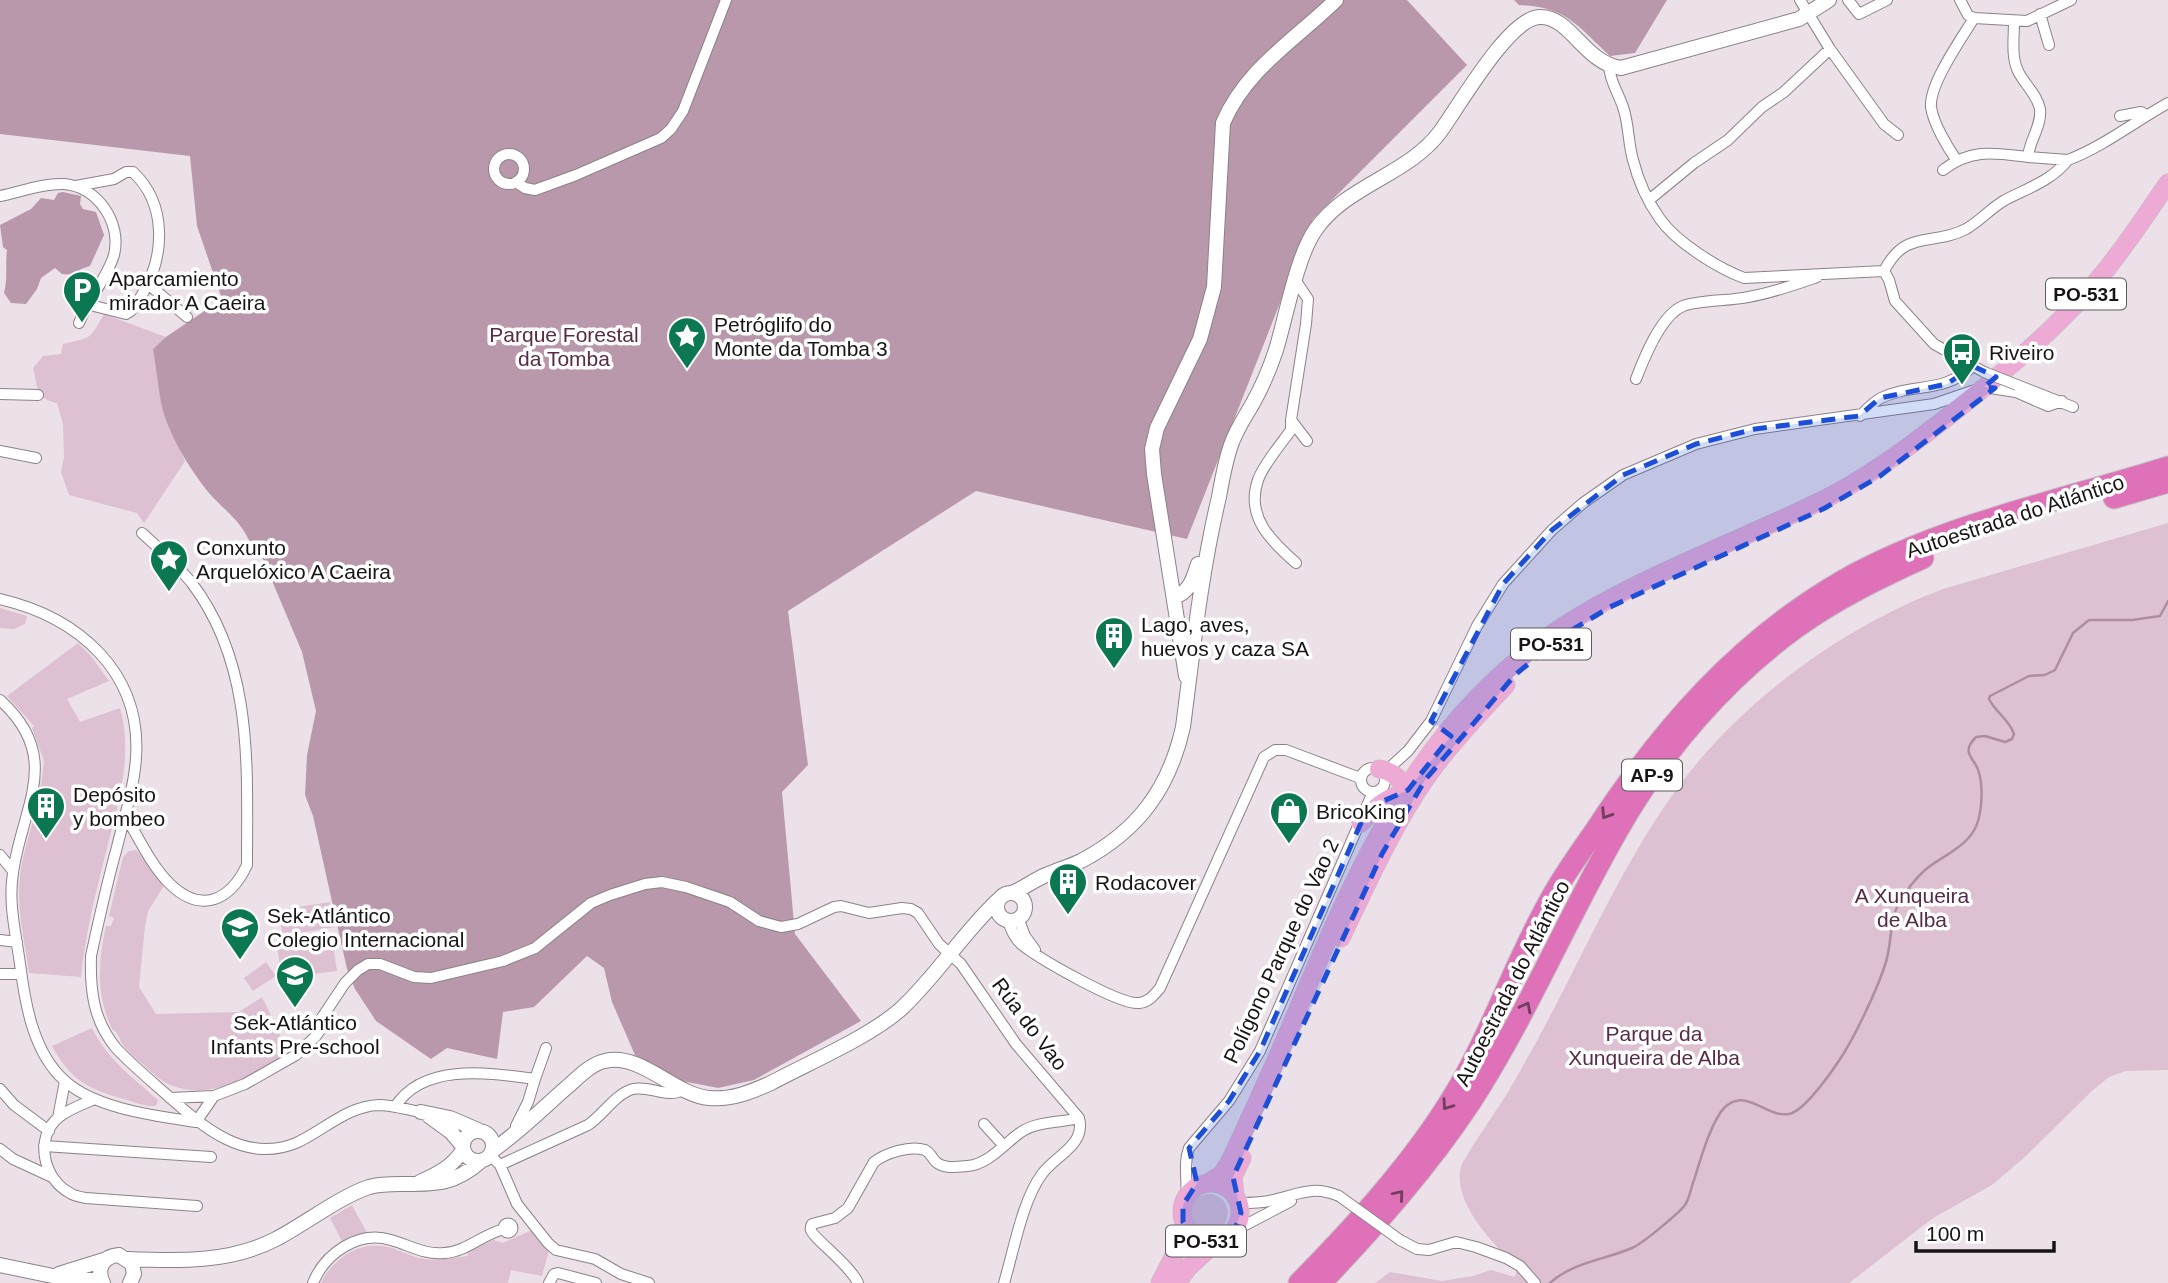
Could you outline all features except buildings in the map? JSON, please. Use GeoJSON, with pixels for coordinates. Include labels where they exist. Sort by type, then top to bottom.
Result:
{"type":"FeatureCollection","features":[{"type":"Feature","properties":{"kind":"highway","name":"Autoestrada do Atlántico"},"geometry":{"type":"LineString","coordinates":[[1299,1283],[1373,1202],[1453,1097],[1487,1035],[1553,894],[1630,777],[1676,719],[1730,663],[1800,608],[1883,560],[1973,525],[2168,467]]}},
{"type":"Feature","properties":{"kind":"highway","name":"Autoestrada do Atlántico"},"geometry":{"type":"LineString","coordinates":[[1321,1283],[1366,1236],[1469,1104],[1519,1020],[1646,783],[1701,714],[1731,683],[1798,626],[1868,584],[1927,556],[2168,482]]}},
{"type":"Feature","properties":{"kind":"main road","name":"PO-531"},"geometry":{"type":"LineString","coordinates":[[1217,1241],[1200,1240],[1187,1230],[1181,1213],[1186,1196],[1197,1186],[1222,1174],[1230,1161],[1363,862],[1401,794],[1441,733],[1507,670],[1578,617],[1629,589],[1808,508],[1860,481],[1921,438],[2070,311],[2099,279],[2168,183]]}},
{"type":"Feature","properties":{"kind":"main road","name":"PO-531"},"geometry":{"type":"LineString","coordinates":[[1177,1283],[1217,1241],[1234,1231],[1241,1213],[1233,1177],[1317,988],[1387,844],[1425,780],[1478,715],[1515,675],[1545,649],[1586,621],[1669,578],[1825,508],[1915,452],[1988,382],[2037,353],[2093,298],[2168,198]]}},
{"type":"Feature","properties":{"kind":"main road"},"geometry":{"type":"LineString","coordinates":[[1385,770],[1410,762],[1441,733],[1478,715]]}},
{"type":"Feature","properties":{"kind":"main road"},"geometry":{"type":"LineString","coordinates":[[1279,1074],[1291,1035],[1371,856],[1399,805],[1404,785],[1385,770]]}},
{"type":"Feature","properties":{"kind":"main road"},"geometry":{"type":"LineString","coordinates":[[1360,823],[1379,803],[1401,794]]}},
{"type":"Feature","properties":{"kind":"main road","name":"PO-531"},"geometry":{"type":"LineString","coordinates":[[1206,1183],[1223,1185],[1237,1199]]}},
{"type":"Feature","properties":{"kind":"main road","name":"PO-531"},"geometry":{"type":"LineString","coordinates":[[1160,1283],[1187,1230]]}},
{"type":"Feature","properties":{"kind":"street"},"geometry":{"type":"LineString","coordinates":[[516,182],[524,188],[536,190],[660,138],[671,129],[683,111],[726,0]]}},
{"type":"Feature","properties":{"kind":"street"},"geometry":{"type":"LineString","coordinates":[[1188,684],[1183,669],[1152,449],[1157,428],[1200,339],[1214,287],[1223,124],[1231,104],[1252,76],[1336,0]]}},
{"type":"Feature","properties":{"kind":"street"},"geometry":{"type":"LineString","coordinates":[[1804,6],[1829,0]]}},
{"type":"Feature","properties":{"kind":"street"},"geometry":{"type":"LineString","coordinates":[[1848,0],[1859,14],[1887,0]]}},
{"type":"Feature","properties":{"kind":"street"},"geometry":{"type":"LineString","coordinates":[[1960,0],[1968,15],[1974,18],[2014,22],[2026,21],[2071,0]]}},
{"type":"Feature","properties":{"kind":"street"},"geometry":{"type":"LineString","coordinates":[[1804,6],[1830,49],[1884,124],[1898,135]]}},
{"type":"Feature","properties":{"kind":"street"},"geometry":{"type":"LineString","coordinates":[[1360,778],[1286,750],[1275,750],[1264,757],[1160,988],[1152,999],[1138,1003],[1122,1000],[1039,955],[1021,944],[1013,934],[1002,896],[1018,897],[1038,879],[1101,850],[1136,821],[1166,780],[1176,754],[1210,533],[1231,445],[1268,372],[1313,233],[1325,217],[1430,145],[1481,70],[1524,23],[1540,17],[1556,21],[1587,51],[1609,66],[1621,68],[1799,19],[1804,6]]}},
{"type":"Feature","properties":{"kind":"street"},"geometry":{"type":"LineString","coordinates":[[2039,14],[2049,45]]}},
{"type":"Feature","properties":{"kind":"street"},"geometry":{"type":"LineString","coordinates":[[1957,161],[1945,143],[1931,107],[1943,69],[1974,18]]}},
{"type":"Feature","properties":{"kind":"street"},"geometry":{"type":"LineString","coordinates":[[2014,22],[2014,60],[2040,108],[2028,157]]}},
{"type":"Feature","properties":{"kind":"street"},"geometry":{"type":"LineString","coordinates":[[1649,200],[1694,163],[1728,141],[1762,107],[1784,92],[1830,49]]}},
{"type":"Feature","properties":{"kind":"street"},"geometry":{"type":"LineString","coordinates":[[1609,66],[1610,80],[1623,107],[1633,160],[1649,200],[1661,221],[1684,242],[1724,271],[1744,278],[1884,271]]}},
{"type":"Feature","properties":{"kind":"street"},"geometry":{"type":"LineString","coordinates":[[1943,170],[1973,154],[2068,160],[2095,149],[2168,103]]}},
{"type":"Feature","properties":{"kind":"street"},"geometry":{"type":"LineString","coordinates":[[2120,116],[2141,112],[2147,115]]}},
{"type":"Feature","properties":{"kind":"street"},"geometry":{"type":"LineString","coordinates":[[1884,271],[1903,247],[1914,241],[1963,230],[2004,201],[2045,181],[2068,160]]}},
{"type":"Feature","properties":{"kind":"street"},"geometry":{"type":"LineString","coordinates":[[76,186],[114,179],[126,172],[133,172],[142,181],[159,223],[160,251],[148,284],[135,307],[126,314],[86,304]]}},
{"type":"Feature","properties":{"kind":"street"},"geometry":{"type":"LineString","coordinates":[[0,196],[63,184],[76,186],[93,195],[106,210],[114,227],[113,257],[86,304],[79,323]]}},
{"type":"Feature","properties":{"kind":"street"},"geometry":{"type":"LineString","coordinates":[[1884,271],[1895,301],[1934,344],[1973,366],[1988,382],[2048,406],[2062,401]]}},
{"type":"Feature","properties":{"kind":"street"},"geometry":{"type":"LineString","coordinates":[[1636,379],[1649,346],[1672,314],[1683,306],[1749,297],[1788,288],[1826,273]]}},
{"type":"Feature","properties":{"kind":"street"},"geometry":{"type":"LineString","coordinates":[[1296,281],[1308,299],[1291,429],[1258,479],[1255,499],[1257,516],[1269,540],[1296,563]]}},
{"type":"Feature","properties":{"kind":"street"},"geometry":{"type":"LineString","coordinates":[[148,284],[187,317]]}},
{"type":"Feature","properties":{"kind":"street"},"geometry":{"type":"LineString","coordinates":[[1859,416],[1880,398],[1947,384],[1958,379],[1973,366]]}},
{"type":"Feature","properties":{"kind":"street"},"geometry":{"type":"LineString","coordinates":[[1441,733],[1477,626],[1503,584],[1552,530],[1623,475],[1696,444],[1755,429],[1934,404],[1988,382],[2017,385],[2073,407]]}},
{"type":"Feature","properties":{"kind":"street"},"geometry":{"type":"LineString","coordinates":[[0,394],[38,396]]}},
{"type":"Feature","properties":{"kind":"street"},"geometry":{"type":"LineString","coordinates":[[1291,420],[1307,441]]}},
{"type":"Feature","properties":{"kind":"street"},"geometry":{"type":"LineString","coordinates":[[0,451],[36,458]]}},
{"type":"Feature","properties":{"kind":"street"},"geometry":{"type":"LineString","coordinates":[[125,814],[167,882],[180,892],[198,901],[214,900],[228,893],[239,881],[247,865],[244,722],[236,675],[218,625],[191,582],[142,533]]}},
{"type":"Feature","properties":{"kind":"street"},"geometry":{"type":"LineString","coordinates":[[1179,596],[1192,581],[1210,533]]}},
{"type":"Feature","properties":{"kind":"street"},"geometry":{"type":"LineString","coordinates":[[1171,582],[1197,621]]}},
{"type":"Feature","properties":{"kind":"street"},"geometry":{"type":"LineString","coordinates":[[0,599],[48,614],[79,632],[97,649],[122,685],[131,709],[136,757],[91,956],[90,987],[95,1012],[105,1035],[130,1062],[197,1122],[223,1139],[259,1149],[280,1148],[298,1142],[348,1113],[364,1107],[395,1107],[450,1118],[482,1132],[492,1142],[491,1158],[517,1204],[556,1250],[595,1259],[621,1274],[649,1283]]}},
{"type":"Feature","properties":{"kind":"street"},"geometry":{"type":"LineString","coordinates":[[1175,615],[1189,622],[1197,621]]}},
{"type":"Feature","properties":{"kind":"street"},"geometry":{"type":"LineString","coordinates":[[0,700],[23,727],[32,746],[36,768],[10,892],[21,974],[30,1019],[37,1037],[50,1063],[65,1081],[95,1099],[156,1116],[197,1122]]}},
{"type":"Feature","properties":{"kind":"street"},"geometry":{"type":"LineString","coordinates":[[1367,768],[1385,770],[1385,783],[1380,789],[1373,792],[1362,786],[1360,778],[1367,768]]}},
{"type":"Feature","properties":{"kind":"street","name":"Polígono Parque do Vao 2"},"geometry":{"type":"LineString","coordinates":[[1188,1152],[1229,1101],[1260,1051],[1373,792]]}},
{"type":"Feature","properties":{"kind":"street"},"geometry":{"type":"LineString","coordinates":[[0,855],[13,871]]}},
{"type":"Feature","properties":{"kind":"street","name":"Rúa do Vao"},"geometry":{"type":"LineString","coordinates":[[214,1096],[245,1084],[296,1055],[316,1036],[325,1012],[345,984],[368,964],[380,964],[414,977],[431,978],[523,954],[535,948],[591,903],[645,884],[662,882],[730,902],[759,921],[781,927],[798,924],[841,906],[869,913],[911,909],[918,912],[927,929],[961,964],[1016,1044],[1079,1118]]}},
{"type":"Feature","properties":{"kind":"street"},"geometry":{"type":"LineString","coordinates":[[421,1112],[440,1123],[471,1160],[491,1158],[522,1123],[587,1070],[607,1060],[620,1059],[634,1064],[684,1090],[708,1098],[730,1097],[753,1091],[892,1016],[981,918],[1024,910],[1018,897]]}},
{"type":"Feature","properties":{"kind":"street"},"geometry":{"type":"LineString","coordinates":[[0,940],[17,942]]}},
{"type":"Feature","properties":{"kind":"street"},"geometry":{"type":"LineString","coordinates":[[0,974],[21,974]]}},
{"type":"Feature","properties":{"kind":"street"},"geometry":{"type":"LineString","coordinates":[[522,1123],[546,1048]]}},
{"type":"Feature","properties":{"kind":"street"},"geometry":{"type":"LineString","coordinates":[[395,1107],[402,1096],[421,1083],[446,1075],[535,1079]]}},
{"type":"Feature","properties":{"kind":"street"},"geometry":{"type":"LineString","coordinates":[[58,1118],[65,1081]]}},
{"type":"Feature","properties":{"kind":"street"},"geometry":{"type":"LineString","coordinates":[[0,1089],[14,1105],[49,1130]]}},
{"type":"Feature","properties":{"kind":"street"},"geometry":{"type":"LineString","coordinates":[[54,1275],[119,1255],[128,1259],[179,1261],[247,1251],[276,1239],[364,1189],[382,1184],[439,1184],[468,1172],[491,1158],[588,1125],[631,1089],[674,1093],[684,1090]]}},
{"type":"Feature","properties":{"kind":"street"},"geometry":{"type":"LineString","coordinates":[[170,1098],[214,1096]]}},
{"type":"Feature","properties":{"kind":"street"},"geometry":{"type":"LineString","coordinates":[[197,1122],[214,1096]]}},
{"type":"Feature","properties":{"kind":"street"},"geometry":{"type":"LineString","coordinates":[[52,1177],[46,1163],[44,1146],[49,1130],[58,1118],[95,1099]]}},
{"type":"Feature","properties":{"kind":"street"},"geometry":{"type":"LineString","coordinates":[[858,1283],[834,1252],[811,1230],[812,1224],[835,1218],[848,1208],[873,1162],[888,1153],[922,1149],[930,1153],[939,1164],[948,1167],[971,1166],[980,1163],[1024,1130],[1079,1118],[1081,1128],[1073,1144],[1051,1161],[1035,1184],[1004,1283]]}},
{"type":"Feature","properties":{"kind":"street"},"geometry":{"type":"LineString","coordinates":[[414,1184],[444,1171],[456,1160],[469,1133],[522,1123]]}},
{"type":"Feature","properties":{"kind":"street"},"geometry":{"type":"LineString","coordinates":[[984,1124],[1003,1146]]}},
{"type":"Feature","properties":{"kind":"street"},"geometry":{"type":"LineString","coordinates":[[44,1146],[211,1157]]}},
{"type":"Feature","properties":{"kind":"street"},"geometry":{"type":"LineString","coordinates":[[0,1149],[13,1159],[52,1177],[70,1194],[86,1199],[197,1206]]}},
{"type":"Feature","properties":{"kind":"street"},"geometry":{"type":"LineString","coordinates":[[1188,1152],[1194,1178],[1206,1183]]}},
{"type":"Feature","properties":{"kind":"street"},"geometry":{"type":"LineString","coordinates":[[1186,1196],[1188,1180],[1185,1168],[1188,1152]]}},
{"type":"Feature","properties":{"kind":"street"},"geometry":{"type":"LineString","coordinates":[[1234,1231],[1265,1212],[1315,1190]]}},
{"type":"Feature","properties":{"kind":"street"},"geometry":{"type":"LineString","coordinates":[[1237,1199],[1270,1201],[1325,1190],[1339,1196],[1400,1240],[1417,1249],[1429,1250],[1457,1242],[1506,1258],[1520,1266],[1533,1280]]}},
{"type":"Feature","properties":{"kind":"street"},"geometry":{"type":"LineString","coordinates":[[313,1283],[322,1265],[335,1253],[362,1238],[391,1240],[415,1250],[445,1254],[504,1229]]}},
{"type":"Feature","properties":{"kind":"street"},"geometry":{"type":"LineString","coordinates":[[128,1259],[132,1281],[179,1261]]}},
{"type":"Feature","properties":{"kind":"street"},"geometry":{"type":"LineString","coordinates":[[0,1265],[72,1280],[102,1282],[100,1270],[104,1260]]}},
{"type":"Feature","properties":{"kind":"street"},"geometry":{"type":"LineString","coordinates":[[549,1283],[554,1274],[558,1273],[596,1283]]}},
{"type":"Feature","properties":{"kind":"highlighted area"},"geometry":{"type":"Polygon","coordinates":[[[1973,366],[1996,377],[1984,387],[1995,388],[1880,476],[1825,508],[1610,607],[1562,636],[1515,675],[1425,780],[1382,854],[1233,1177],[1241,1213],[1234,1231],[1224,1239],[1200,1240],[1183,1222],[1183,1205],[1197,1183],[1189,1148],[1229,1101],[1260,1051],[1361,823],[1379,803],[1408,790],[1451,736],[1431,721],[1503,584],[1552,530],[1623,475],[1696,444],[1755,429],[1859,416],[1880,398],[1947,384],[1973,366]]]}},
{"type":"Feature","properties":{"kind":"green space","name":"Parque Forestal da Tomba"},"geometry":{"type":"Polygon","coordinates":[[[0,0],[1407,0],[1467,65],[1313,219],[1187,539],[976,491],[788,611],[808,765],[782,792],[795,934],[861,1021],[754,1080],[718,1088],[682,1081],[635,1055],[612,1002],[604,968],[587,956],[534,1007],[503,1012],[497,1059],[447,1048],[431,1059],[376,1021],[355,989],[347,969],[313,816],[305,795],[307,755],[316,711],[302,652],[257,545],[252,547],[239,524],[194,473],[174,439],[161,403],[153,349],[222,299],[197,226],[190,156],[0,134],[0,0]]]}},
{"type":"Feature","properties":{"kind":"green space"},"geometry":{"type":"Polygon","coordinates":[[[1514,0],[1667,0],[1635,53],[1610,56],[1579,27],[1560,14],[1549,9],[1519,5],[1514,0]]]}},
{"type":"Feature","properties":{"kind":"green space"},"geometry":{"type":"Polygon","coordinates":[[[58,193],[81,196],[80,204],[83,209],[96,212],[104,235],[90,266],[81,269],[76,275],[62,274],[55,268],[41,278],[26,304],[11,303],[4,293],[7,250],[3,247],[0,225],[31,209],[41,198],[54,200],[58,193]]]}},
{"type":"Feature","properties":{"kind":"green space"},"geometry":{"type":"Polygon","coordinates":[[[104,314],[166,337],[153,349],[162,405],[185,461],[144,523],[137,513],[69,495],[61,472],[64,457],[63,424],[57,403],[41,395],[33,368],[43,356],[61,354],[63,344],[89,336],[104,314]]]}},
{"type":"Feature","properties":{"kind":"green space","name":"A Xunqueira de Alba"},"geometry":{"type":"Polygon","coordinates":[[[2168,523],[2168,1070],[2126,1071],[2109,1077],[1992,1185],[1933,1218],[1849,1283],[1375,1283],[1390,1272],[1442,1281],[1491,1270],[1515,1277],[1517,1267],[1486,1234],[1467,1206],[1460,1178],[1462,1164],[1529,1055],[1644,839],[1682,782],[1707,751],[1736,722],[1799,668],[1834,644],[1906,604],[1943,589],[2168,523]]]}},
{"type":"Feature","properties":{"kind":"green space"},"geometry":{"type":"Polygon","coordinates":[[[0,608],[27,616],[25,624],[14,629],[0,628],[0,608]]]}},
{"type":"Feature","properties":{"kind":"green space"},"geometry":{"type":"Polygon","coordinates":[[[78,643],[109,681],[67,699],[80,722],[120,708],[125,745],[122,782],[91,916],[81,977],[29,973],[19,888],[25,848],[38,802],[41,801],[44,761],[32,728],[34,726],[7,696],[78,643]]]}},
{"type":"Feature","properties":{"kind":"green space"},"geometry":{"type":"Polygon","coordinates":[[[136,850],[164,886],[148,911],[139,987],[156,1014],[239,1012],[262,997],[288,1051],[247,1077],[231,1084],[200,1090],[168,1084],[133,1055],[112,1029],[101,991],[101,952],[106,926],[111,926],[114,918],[109,916],[123,857],[129,851],[136,850]]]}},
{"type":"Feature","properties":{"kind":"green space"},"geometry":{"type":"Polygon","coordinates":[[[330,902],[335,927],[283,936],[278,910],[330,902]]]}},
{"type":"Feature","properties":{"kind":"green space"},"geometry":{"type":"Polygon","coordinates":[[[332,938],[337,971],[282,978],[277,946],[332,938]]]}},
{"type":"Feature","properties":{"kind":"green space"},"geometry":{"type":"Polygon","coordinates":[[[266,962],[276,976],[253,991],[244,978],[266,962]]]}},
{"type":"Feature","properties":{"kind":"green space"},"geometry":{"type":"Polygon","coordinates":[[[92,1028],[113,1059],[158,1100],[156,1106],[140,1104],[90,1087],[66,1067],[52,1046],[92,1028]]]}},
{"type":"Feature","properties":{"kind":"green space"},"geometry":{"type":"Polygon","coordinates":[[[1209,1194],[1223,1199],[1228,1213],[1223,1227],[1209,1232],[1195,1227],[1190,1213],[1195,1199],[1209,1194]]]}},
{"type":"Feature","properties":{"kind":"green space"},"geometry":{"type":"Polygon","coordinates":[[[352,1205],[367,1233],[343,1243],[330,1218],[352,1205]]]}},
{"type":"Feature","properties":{"kind":"green space"},"geometry":{"type":"Polygon","coordinates":[[[532,1230],[549,1251],[542,1276],[511,1270],[508,1283],[321,1283],[332,1267],[346,1254],[364,1247],[383,1246],[419,1258],[441,1259],[468,1256],[468,1253],[493,1240],[503,1243],[532,1230]]]}},
{"type":"Feature","properties":{"kind":"waterway"},"geometry":{"type":"LineString","coordinates":[[1550,1283],[1569,1270],[1637,1245],[1685,1205],[1711,1131],[1725,1107],[1741,1100],[1772,1112],[1789,1114],[1803,1106],[1842,1056],[1872,999],[1885,965],[1896,910],[1902,899],[1925,870],[1963,844],[1974,830],[1982,797],[1980,778],[1969,752],[1971,743],[1976,737],[1985,736],[2005,742],[2012,739],[2014,734],[1992,704],[1990,696],[2029,676],[2045,675],[2055,670],[2073,633],[2089,620],[2132,620],[2160,616],[2168,601]]}},
{"type":"Feature","properties":{"kind":"place","name":"Aparcamiento mirador A Caeira"},"geometry":{"type":"Point","coordinates":[82,324]}},
{"type":"Feature","properties":{"kind":"place","name":"Petróglifo do Monte da Tomba 3"},"geometry":{"type":"Point","coordinates":[687,370]}},
{"type":"Feature","properties":{"kind":"place","name":"Riveiro"},"geometry":{"type":"Point","coordinates":[1962,386]}},
{"type":"Feature","properties":{"kind":"place","name":"Conxunto Arquelóxico A Caeira"},"geometry":{"type":"Point","coordinates":[169,593]}},
{"type":"Feature","properties":{"kind":"place","name":"Lago, aves, huevos y caza SA"},"geometry":{"type":"Point","coordinates":[1114,670]}},
{"type":"Feature","properties":{"kind":"place","name":"Depósito y bombeo"},"geometry":{"type":"Point","coordinates":[46,840]}},
{"type":"Feature","properties":{"kind":"place","name":"BricoKing"},"geometry":{"type":"Point","coordinates":[1289,845]}},
{"type":"Feature","properties":{"kind":"place","name":"Rodacover"},"geometry":{"type":"Point","coordinates":[1068,916]}},
{"type":"Feature","properties":{"kind":"place","name":"Sek-Atlántico Colegio Internacional"},"geometry":{"type":"Point","coordinates":[240,961]}},
{"type":"Feature","properties":{"kind":"place","name":"Sek-Atlántico Infants Pre-school"},"geometry":{"type":"Point","coordinates":[295,1009]}},
{"type":"Feature","properties":{"kind":"park label","name":"Parque da Xunqueira de Alba"},"geometry":{"type":"Point","coordinates":[1654,1045]}}]}
